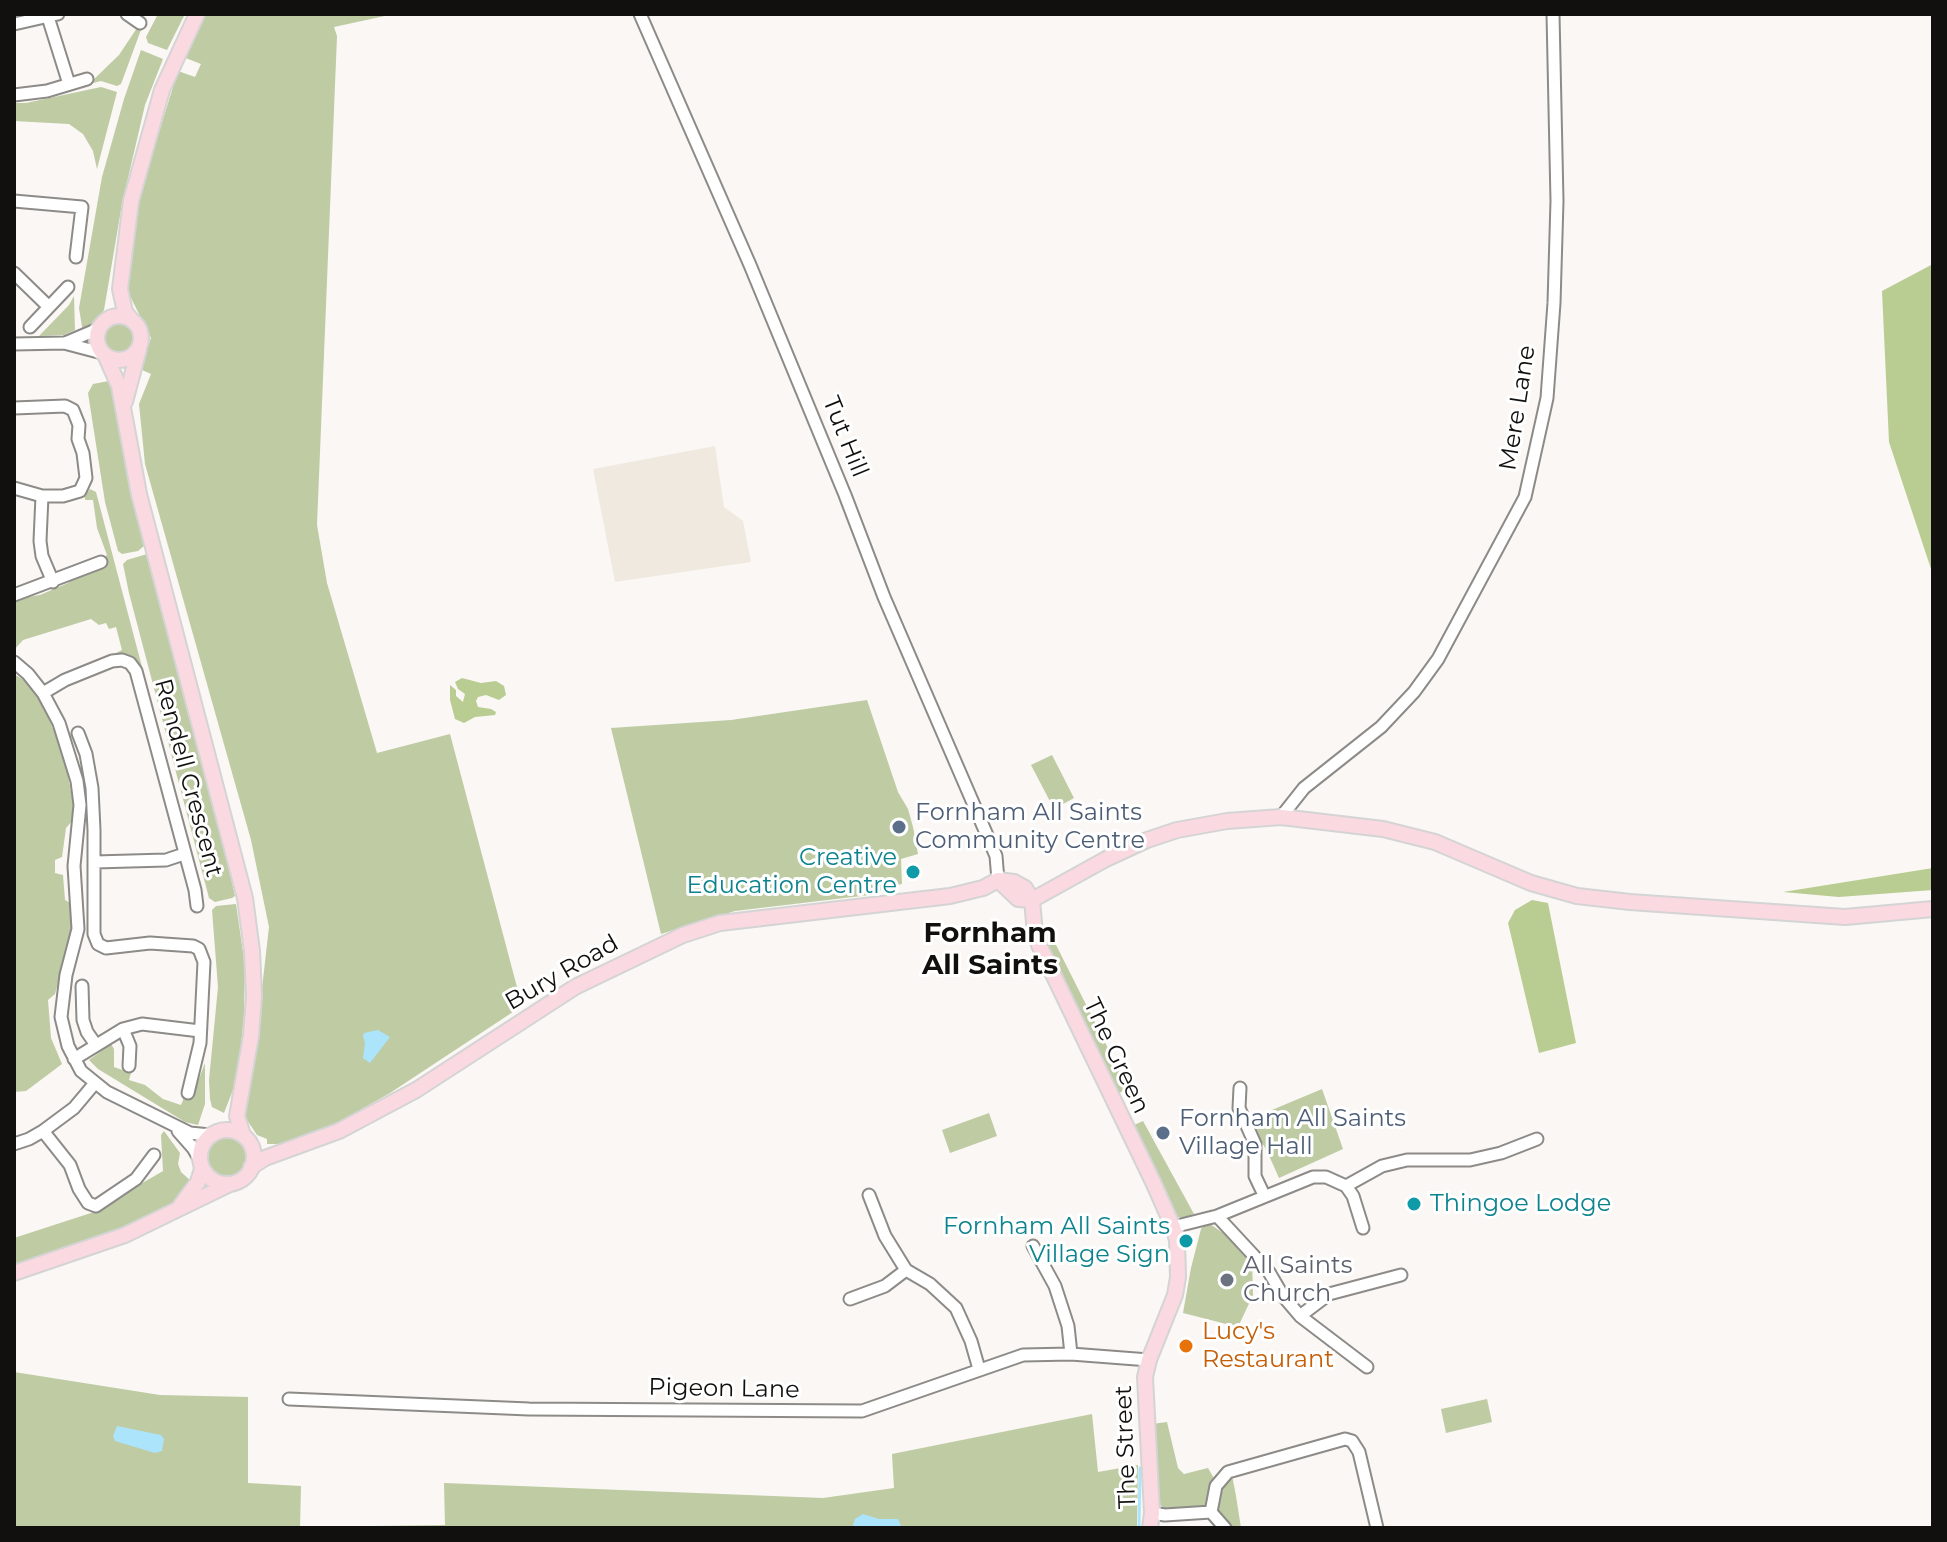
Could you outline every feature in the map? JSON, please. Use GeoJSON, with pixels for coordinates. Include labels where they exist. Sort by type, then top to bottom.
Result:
{"type":"FeatureCollection","features":[{"type":"Feature","properties":{"kind":"main road"},"geometry":{"type":"LineString","coordinates":[[14,1273],[125,1235],[243,1179],[251,1167],[253,1150],[238,1126],[239,1097],[245,1074],[254,996],[245,898],[139,494],[119,386],[96,337],[111,306],[121,271],[131,201],[147,137],[162,90],[197,14]]}},
{"type":"Feature","properties":{"kind":"main road"},"geometry":{"type":"LineString","coordinates":[[121,271],[122,300],[130,318],[139,328],[141,341],[123,410]]}},
{"type":"Feature","properties":{"kind":"main road"},"geometry":{"type":"LineString","coordinates":[[100,326],[118,315],[130,318]]}},
{"type":"Feature","properties":{"kind":"main road"},"geometry":{"type":"LineString","coordinates":[[104,355],[125,359],[139,347]]}},
{"type":"Feature","properties":{"kind":"main road"},"geometry":{"type":"LineString","coordinates":[[998,880],[1014,882],[1025,888],[1032,900],[1147,840],[1177,830],[1227,821],[1281,817],[1383,829],[1435,842],[1531,883],[1577,896],[1845,917],[1933,909]]}},
{"type":"Feature","properties":{"kind":"main road","name":"Bury Road"},"geometry":{"type":"LineString","coordinates":[[251,1167],[265,1158],[339,1131],[416,1090],[575,987],[683,935],[720,923],[950,896],[983,888],[998,880]]}},
{"type":"Feature","properties":{"kind":"main road","name":"The Green"},"geometry":{"type":"LineString","coordinates":[[1032,900],[1039,945],[1173,1227]]}},
{"type":"Feature","properties":{"kind":"main road"},"geometry":{"type":"LineString","coordinates":[[179,1209],[198,1182],[200,1151],[239,1097]]}},
{"type":"Feature","properties":{"kind":"main road"},"geometry":{"type":"LineString","coordinates":[[213,1134],[229,1130],[246,1138]]}},
{"type":"Feature","properties":{"kind":"main road","name":"Bury Road"},"geometry":{"type":"LineString","coordinates":[[246,1138],[263,1147],[295,1148]]}},
{"type":"Feature","properties":{"kind":"main road"},"geometry":{"type":"LineString","coordinates":[[201,1165],[214,1181],[230,1184]]}},
{"type":"Feature","properties":{"kind":"main road","name":"The Street"},"geometry":{"type":"LineString","coordinates":[[1151,1520],[1144,1397],[1149,1360],[1175,1295],[1178,1256],[1173,1227]]}},
{"type":"Feature","properties":{"kind":"street"},"geometry":{"type":"LineString","coordinates":[[127,14],[140,23]]}},
{"type":"Feature","properties":{"kind":"street","name":"Tut Hill"},"geometry":{"type":"LineString","coordinates":[[640,14],[773,319],[884,597],[992,846],[998,880]]}},
{"type":"Feature","properties":{"kind":"street","name":"Mere Lane"},"geometry":{"type":"LineString","coordinates":[[1281,817],[1304,788],[1381,727],[1414,692],[1438,659],[1525,497],[1547,398],[1554,303],[1557,201],[1553,14]]}},
{"type":"Feature","properties":{"kind":"street"},"geometry":{"type":"LineString","coordinates":[[14,24],[53,15],[69,84]]}},
{"type":"Feature","properties":{"kind":"street"},"geometry":{"type":"LineString","coordinates":[[14,95],[26,95],[87,79]]}},
{"type":"Feature","properties":{"kind":"street"},"geometry":{"type":"LineString","coordinates":[[14,201],[82,207],[76,257]]}},
{"type":"Feature","properties":{"kind":"street"},"geometry":{"type":"LineString","coordinates":[[14,273],[49,307]]}},
{"type":"Feature","properties":{"kind":"street"},"geometry":{"type":"LineString","coordinates":[[30,327],[68,287]]}},
{"type":"Feature","properties":{"kind":"street"},"geometry":{"type":"LineString","coordinates":[[64,343],[100,326]]}},
{"type":"Feature","properties":{"kind":"street"},"geometry":{"type":"LineString","coordinates":[[14,344],[64,343],[104,355]]}},
{"type":"Feature","properties":{"kind":"street"},"geometry":{"type":"LineString","coordinates":[[14,408],[65,406],[77,415],[84,485],[73,495],[42,496],[14,488]]}},
{"type":"Feature","properties":{"kind":"street"},"geometry":{"type":"LineString","coordinates":[[42,496],[40,541],[42,556],[53,582]]}},
{"type":"Feature","properties":{"kind":"street"},"geometry":{"type":"LineString","coordinates":[[14,595],[101,562]]}},
{"type":"Feature","properties":{"kind":"street","name":"Rendell Crescent"},"geometry":{"type":"LineString","coordinates":[[43,693],[97,665],[122,660],[130,663],[136,671],[197,906]]}},
{"type":"Feature","properties":{"kind":"street"},"geometry":{"type":"LineString","coordinates":[[14,662],[43,693],[59,723],[77,781],[80,805],[74,866],[78,929],[66,975],[61,1017],[63,1033],[81,1071],[95,1083],[190,1133],[213,1134]]}},
{"type":"Feature","properties":{"kind":"street"},"geometry":{"type":"LineString","coordinates":[[78,733],[95,788],[94,934],[98,944],[106,948],[150,943],[193,946],[199,949],[204,962],[200,1031],[188,1093]]}},
{"type":"Feature","properties":{"kind":"street"},"geometry":{"type":"LineString","coordinates":[[95,862],[166,860],[184,854]]}},
{"type":"Feature","properties":{"kind":"street"},"geometry":{"type":"LineString","coordinates":[[82,986],[83,1020],[96,1045]]}},
{"type":"Feature","properties":{"kind":"street"},"geometry":{"type":"LineString","coordinates":[[74,1059],[123,1029],[142,1024],[200,1031]]}},
{"type":"Feature","properties":{"kind":"street"},"geometry":{"type":"LineString","coordinates":[[123,1029],[130,1046],[129,1066]]}},
{"type":"Feature","properties":{"kind":"street"},"geometry":{"type":"LineString","coordinates":[[14,1144],[43,1131],[74,1108],[95,1083]]}},
{"type":"Feature","properties":{"kind":"street"},"geometry":{"type":"LineString","coordinates":[[1240,1088],[1239,1108],[1255,1144],[1255,1176],[1264,1195]]}},
{"type":"Feature","properties":{"kind":"street"},"geometry":{"type":"LineString","coordinates":[[172,1125],[193,1148],[201,1165]]}},
{"type":"Feature","properties":{"kind":"street"},"geometry":{"type":"LineString","coordinates":[[43,1131],[70,1165],[88,1203],[96,1206],[136,1179],[154,1155]]}},
{"type":"Feature","properties":{"kind":"street"},"geometry":{"type":"LineString","coordinates":[[1346,1186],[1382,1166],[1407,1160],[1470,1160],[1501,1153],[1537,1139]]}},
{"type":"Feature","properties":{"kind":"street"},"geometry":{"type":"LineString","coordinates":[[1173,1227],[1217,1216],[1313,1177],[1326,1177],[1346,1186],[1353,1196],[1363,1228]]}},
{"type":"Feature","properties":{"kind":"street"},"geometry":{"type":"LineString","coordinates":[[869,1195],[885,1236],[906,1270],[930,1284],[956,1308],[979,1369]]}},
{"type":"Feature","properties":{"kind":"street"},"geometry":{"type":"LineString","coordinates":[[1217,1216],[1259,1260],[1300,1316],[1367,1367]]}},
{"type":"Feature","properties":{"kind":"street"},"geometry":{"type":"LineString","coordinates":[[1033,1246],[1055,1286],[1068,1326],[1071,1354]]}},
{"type":"Feature","properties":{"kind":"street"},"geometry":{"type":"LineString","coordinates":[[850,1299],[885,1286],[906,1270]]}},
{"type":"Feature","properties":{"kind":"street"},"geometry":{"type":"LineString","coordinates":[[1300,1316],[1329,1294],[1401,1275]]}},
{"type":"Feature","properties":{"kind":"street","name":"Pigeon Lane"},"geometry":{"type":"LineString","coordinates":[[289,1399],[529,1409],[851,1412],[862,1411],[1023,1355],[1071,1354],[1149,1360]]}},
{"type":"Feature","properties":{"kind":"street"},"geometry":{"type":"LineString","coordinates":[[1211,1512],[1216,1486],[1228,1472],[1345,1439],[1352,1441],[1359,1452],[1377,1528]]}},
{"type":"Feature","properties":{"kind":"street"},"geometry":{"type":"LineString","coordinates":[[1151,1520],[1165,1515],[1211,1512]]}},
{"type":"Feature","properties":{"kind":"street"},"geometry":{"type":"LineString","coordinates":[[1211,1512],[1225,1528]]}},
{"type":"Feature","properties":{"kind":"shaded area"},"geometry":{"type":"Polygon","coordinates":[[[715,446],[724,507],[743,521],[751,562],[615,582],[593,469],[715,446]]]}},
{"type":"Feature","properties":{"kind":"green space"},"geometry":{"type":"Polygon","coordinates":[[[158,14],[185,14],[167,50],[148,43],[146,37],[158,14]]]}},
{"type":"Feature","properties":{"kind":"green space"},"geometry":{"type":"Polygon","coordinates":[[[204,14],[394,14],[334,27],[337,36],[317,525],[327,583],[377,753],[450,734],[522,1006],[330,1129],[282,1144],[267,1144],[267,1139],[257,1135],[247,1120],[242,1120],[257,1032],[269,927],[251,840],[145,464],[139,404],[151,374],[140,369],[151,338],[128,292],[137,203],[178,71],[195,77],[201,64],[183,57],[204,14]]]}},
{"type":"Feature","properties":{"kind":"green space"},"geometry":{"type":"Polygon","coordinates":[[[139,25],[142,27],[121,84],[117,86],[101,81],[89,84],[119,55],[139,25]]]}},
{"type":"Feature","properties":{"kind":"green space"},"geometry":{"type":"Polygon","coordinates":[[[141,50],[163,59],[145,105],[122,204],[104,310],[95,324],[83,333],[79,308],[102,177],[141,50]]]}},
{"type":"Feature","properties":{"kind":"green space"},"geometry":{"type":"Polygon","coordinates":[[[101,87],[117,92],[97,169],[93,151],[83,134],[69,124],[14,121],[14,103],[101,87]]]}},
{"type":"Feature","properties":{"kind":"green space"},"geometry":{"type":"Polygon","coordinates":[[[1933,264],[1933,575],[1889,442],[1882,291],[1933,264]]]}},
{"type":"Feature","properties":{"kind":"green space"},"geometry":{"type":"Polygon","coordinates":[[[74,296],[75,330],[64,335],[39,336],[69,305],[74,296]]]}},
{"type":"Feature","properties":{"kind":"green space"},"geometry":{"type":"Polygon","coordinates":[[[119,321],[131,326],[136,338],[131,350],[119,355],[107,350],[102,338],[107,326],[119,321]]]}},
{"type":"Feature","properties":{"kind":"green space"},"geometry":{"type":"Polygon","coordinates":[[[114,380],[127,477],[145,545],[138,551],[122,554],[118,551],[105,502],[88,393],[93,384],[114,380]]]}},
{"type":"Feature","properties":{"kind":"green space"},"geometry":{"type":"Polygon","coordinates":[[[90,489],[96,492],[142,667],[116,656],[122,650],[116,627],[109,629],[106,623],[99,625],[91,619],[23,640],[14,650],[14,599],[40,595],[68,583],[107,555],[97,528],[93,500],[85,500],[90,489]]]}},
{"type":"Feature","properties":{"kind":"green space"},"geometry":{"type":"Polygon","coordinates":[[[147,554],[235,896],[215,902],[209,898],[123,564],[147,554]]]}},
{"type":"Feature","properties":{"kind":"green space"},"geometry":{"type":"Polygon","coordinates":[[[14,674],[27,682],[43,705],[64,754],[74,808],[73,820],[66,828],[62,857],[55,860],[55,873],[63,875],[65,900],[72,904],[72,927],[55,994],[48,1000],[51,1038],[62,1064],[26,1091],[14,1092],[14,674]]]}},
{"type":"Feature","properties":{"kind":"green space"},"geometry":{"type":"Polygon","coordinates":[[[462,678],[481,683],[496,681],[504,686],[506,695],[499,700],[486,695],[478,697],[476,701],[478,707],[491,709],[496,712],[495,715],[475,717],[464,723],[455,719],[450,685],[463,702],[465,694],[455,682],[462,678]]]}},
{"type":"Feature","properties":{"kind":"green space"},"geometry":{"type":"Polygon","coordinates":[[[867,700],[913,827],[918,854],[901,859],[902,884],[882,888],[878,894],[735,911],[661,934],[611,728],[731,720],[867,700]]]}},
{"type":"Feature","properties":{"kind":"green space"},"geometry":{"type":"Polygon","coordinates":[[[1052,755],[1074,798],[1054,809],[1031,765],[1052,755]]]}},
{"type":"Feature","properties":{"kind":"green space"},"geometry":{"type":"Polygon","coordinates":[[[1933,868],[1933,890],[1839,897],[1783,892],[1933,868]]]}},
{"type":"Feature","properties":{"kind":"green space"},"geometry":{"type":"Polygon","coordinates":[[[1532,900],[1548,903],[1576,1043],[1539,1053],[1508,923],[1515,910],[1532,900]]]}},
{"type":"Feature","properties":{"kind":"green space"},"geometry":{"type":"Polygon","coordinates":[[[236,904],[245,966],[244,1015],[238,1077],[224,1113],[212,1107],[210,1099],[218,987],[212,910],[216,906],[236,904]]]}},
{"type":"Feature","properties":{"kind":"green space"},"geometry":{"type":"Polygon","coordinates":[[[1046,925],[1128,1088],[1116,1095],[1040,935],[1046,925]]]}},
{"type":"Feature","properties":{"kind":"green space"},"geometry":{"type":"Polygon","coordinates":[[[111,1044],[114,1067],[131,1073],[129,1080],[145,1085],[163,1099],[181,1105],[185,1095],[192,1097],[205,1063],[205,1104],[198,1125],[185,1122],[98,1069],[89,1060],[111,1044]]]}},
{"type":"Feature","properties":{"kind":"green space"},"geometry":{"type":"Polygon","coordinates":[[[1322,1089],[1343,1149],[1279,1178],[1248,1120],[1322,1089]]]}},
{"type":"Feature","properties":{"kind":"green space"},"geometry":{"type":"Polygon","coordinates":[[[989,1113],[997,1136],[950,1153],[942,1130],[989,1113]]]}},
{"type":"Feature","properties":{"kind":"green space"},"geometry":{"type":"Polygon","coordinates":[[[1143,1121],[1194,1214],[1183,1218],[1174,1216],[1130,1127],[1143,1121]]]}},
{"type":"Feature","properties":{"kind":"green space"},"geometry":{"type":"Polygon","coordinates":[[[164,1131],[180,1153],[178,1164],[181,1172],[192,1182],[180,1198],[147,1221],[14,1266],[14,1238],[91,1213],[163,1171],[161,1135],[164,1131]]]}},
{"type":"Feature","properties":{"kind":"green space"},"geometry":{"type":"Polygon","coordinates":[[[227,1137],[241,1143],[247,1157],[241,1171],[227,1177],[213,1171],[207,1157],[213,1143],[227,1137]]]}},
{"type":"Feature","properties":{"kind":"green space"},"geometry":{"type":"Polygon","coordinates":[[[1207,1222],[1245,1248],[1252,1260],[1253,1295],[1238,1327],[1183,1313],[1201,1229],[1207,1222]]]}},
{"type":"Feature","properties":{"kind":"green space"},"geometry":{"type":"Polygon","coordinates":[[[14,1372],[160,1395],[248,1397],[248,1483],[301,1486],[300,1527],[445,1525],[444,1483],[823,1498],[894,1488],[892,1454],[1092,1414],[1098,1472],[1138,1465],[1137,1528],[14,1528],[14,1372]]]}},
{"type":"Feature","properties":{"kind":"green space"},"geometry":{"type":"Polygon","coordinates":[[[1487,1399],[1492,1422],[1446,1433],[1441,1409],[1487,1399]]]}},
{"type":"Feature","properties":{"kind":"green space"},"geometry":{"type":"Polygon","coordinates":[[[1167,1422],[1178,1468],[1184,1474],[1208,1468],[1215,1480],[1204,1508],[1167,1511],[1157,1502],[1152,1424],[1167,1422]]]}},
{"type":"Feature","properties":{"kind":"green space"},"geometry":{"type":"Polygon","coordinates":[[[1232,1475],[1241,1528],[1229,1528],[1218,1509],[1220,1484],[1232,1475]]]}},
{"type":"Feature","properties":{"kind":"water"},"geometry":{"type":"Polygon","coordinates":[[[378,1030],[390,1037],[370,1063],[363,1058],[363,1036],[364,1033],[378,1030]]]}},
{"type":"Feature","properties":{"kind":"water"},"geometry":{"type":"Polygon","coordinates":[[[117,1426],[161,1435],[164,1439],[162,1451],[155,1453],[115,1441],[113,1436],[117,1426]]]}},
{"type":"Feature","properties":{"kind":"water"},"geometry":{"type":"Polygon","coordinates":[[[863,1514],[879,1519],[898,1519],[902,1528],[852,1528],[855,1519],[863,1514]]]}},
{"type":"Feature","properties":{"kind":"waterway"},"geometry":{"type":"LineString","coordinates":[[1139,1528],[1140,1468]]}},
{"type":"Feature","properties":{"kind":"place","name":"Fornham All Saints Community Centre"},"geometry":{"type":"Point","coordinates":[899,827]}},
{"type":"Feature","properties":{"kind":"place","name":"Creative Education Centre"},"geometry":{"type":"Point","coordinates":[913,872]}},
{"type":"Feature","properties":{"kind":"place","name":"Fornham All Saints Village Hall"},"geometry":{"type":"Point","coordinates":[1163,1133]}},
{"type":"Feature","properties":{"kind":"place","name":"Thingoe Lodge"},"geometry":{"type":"Point","coordinates":[1414,1204]}},
{"type":"Feature","properties":{"kind":"place","name":"Fornham All Saints Village Sign"},"geometry":{"type":"Point","coordinates":[1186,1241]}},
{"type":"Feature","properties":{"kind":"place","name":"All Saints Church"},"geometry":{"type":"Point","coordinates":[1227,1280]}},
{"type":"Feature","properties":{"kind":"place","name":"Lucy's Restaurant"},"geometry":{"type":"Point","coordinates":[1186,1346]}},
{"type":"Feature","properties":{"kind":"district","name":"Fornham All Saints"},"geometry":{"type":"Point","coordinates":[990,950]}}]}
